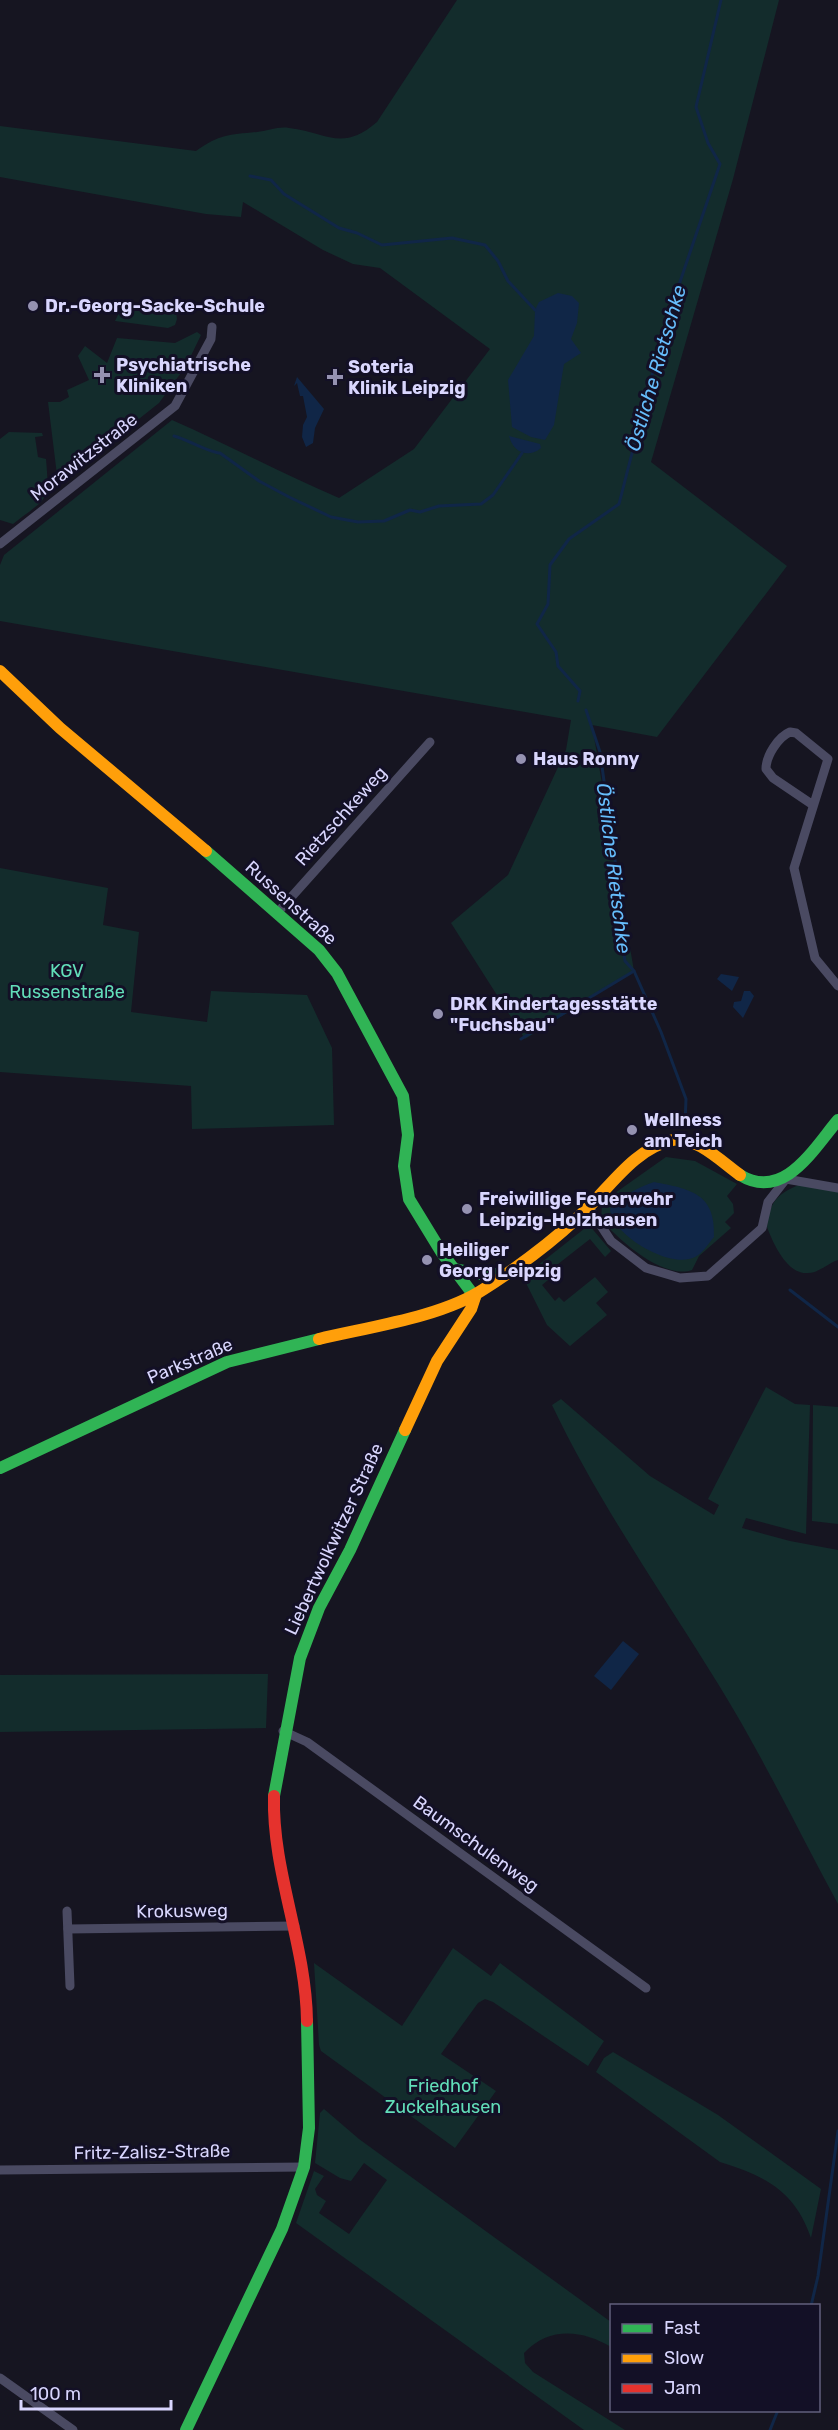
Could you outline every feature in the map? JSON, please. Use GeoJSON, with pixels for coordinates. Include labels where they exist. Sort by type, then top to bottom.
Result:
{"type":"FeatureCollection","features":[{"type":"Feature","properties":{"kind":"street","name":"Morawitzstraße"},"geometry":{"type":"LineString","coordinates":[[0,544],[175,406],[211,339],[212,327]]}},
{"type":"Feature","properties":{"kind":"street","name":"Russenstraße"},"geometry":{"type":"LineString","coordinates":[[0,671],[60,728],[278,912],[319,950],[337,973],[403,1096],[408,1135],[404,1166],[409,1199],[453,1269],[475,1297]]}},
{"type":"Feature","properties":{"kind":"street"},"geometry":{"type":"LineString","coordinates":[[813,805],[773,778],[766,769],[769,756],[783,736],[790,732],[801,737],[828,759],[794,868],[816,958],[838,986]]}},
{"type":"Feature","properties":{"kind":"street","name":"Rietzschkeweg"},"geometry":{"type":"LineString","coordinates":[[278,912],[430,742]]}},
{"type":"Feature","properties":{"kind":"street"},"geometry":{"type":"LineString","coordinates":[[588,1206],[609,1238],[624,1252],[653,1272],[680,1278],[708,1276],[762,1228],[768,1202],[838,1120]]}},
{"type":"Feature","properties":{"kind":"street"},"geometry":{"type":"LineString","coordinates":[[475,1297],[577,1219],[634,1163],[654,1148],[680,1138],[690,1141],[735,1173],[752,1181],[786,1179],[838,1188]]}},
{"type":"Feature","properties":{"kind":"street"},"geometry":{"type":"LineString","coordinates":[[453,1269],[482,1274],[505,1274]]}},
{"type":"Feature","properties":{"kind":"street","name":"Parkstraße"},"geometry":{"type":"LineString","coordinates":[[0,1468],[226,1362],[452,1306],[475,1297]]}},
{"type":"Feature","properties":{"kind":"street","name":"Liebertwolkwitzer Straße"},"geometry":{"type":"LineString","coordinates":[[186,2430],[282,2229],[304,2167],[309,2128],[307,1995],[295,1926],[278,1858],[273,1821],[274,1785],[300,1658],[319,1608],[350,1550],[437,1361],[471,1309],[475,1297]]}},
{"type":"Feature","properties":{"kind":"street","name":"Baumschulenweg"},"geometry":{"type":"LineString","coordinates":[[284,1731],[307,1742],[646,1988]]}},
{"type":"Feature","properties":{"kind":"street"},"geometry":{"type":"LineString","coordinates":[[67,1911],[70,1986]]}},
{"type":"Feature","properties":{"kind":"street","name":"Krokusweg"},"geometry":{"type":"LineString","coordinates":[[68,1929],[295,1926]]}},
{"type":"Feature","properties":{"kind":"street","name":"Fritz-Zalisz-Straße"},"geometry":{"type":"LineString","coordinates":[[0,2170],[304,2167]]}},
{"type":"Feature","properties":{"kind":"street"},"geometry":{"type":"LineString","coordinates":[[0,2378],[74,2430]]}},
{"type":"Feature","properties":{"kind":"green space"},"geometry":{"type":"Polygon","coordinates":[[[457,0],[779,0],[733,179],[651,462],[787,566],[657,737],[592,725],[634,971],[525,1039],[451,923],[508,875],[566,750],[571,720],[0,621],[0,565],[4,555],[172,420],[339,498],[414,449],[490,349],[380,268],[353,264],[323,250],[243,202],[241,217],[206,214],[0,177],[0,126],[196,151],[225,136],[281,128],[303,130],[334,138],[354,136],[377,122],[457,0]]]}},
{"type":"Feature","properties":{"kind":"green space"},"geometry":{"type":"Polygon","coordinates":[[[116,307],[170,309],[176,312],[177,319],[175,325],[168,328],[115,321],[118,315],[116,307]]]}},
{"type":"Feature","properties":{"kind":"green space"},"geometry":{"type":"Polygon","coordinates":[[[197,332],[201,335],[186,366],[159,403],[87,460],[67,480],[61,481],[57,475],[48,402],[60,402],[69,397],[67,390],[89,380],[78,356],[85,346],[107,363],[117,338],[175,343],[197,332]]]}},
{"type":"Feature","properties":{"kind":"green space"},"geometry":{"type":"Polygon","coordinates":[[[9,432],[42,433],[43,436],[35,437],[38,457],[46,459],[47,474],[44,498],[13,524],[0,520],[0,439],[9,432]]]}},
{"type":"Feature","properties":{"kind":"green space","name":"KGV Russenstraße"},"geometry":{"type":"Polygon","coordinates":[[[0,868],[108,888],[103,925],[139,932],[131,1012],[207,1022],[211,991],[307,995],[332,1048],[334,1125],[192,1129],[191,1086],[0,1072],[0,868]]]}},
{"type":"Feature","properties":{"kind":"green space"},"geometry":{"type":"Polygon","coordinates":[[[666,1157],[695,1161],[737,1184],[727,1196],[733,1204],[734,1213],[725,1222],[731,1228],[699,1256],[692,1270],[681,1272],[655,1264],[642,1256],[618,1237],[601,1219],[602,1205],[608,1198],[666,1157]]]}},
{"type":"Feature","properties":{"kind":"green space"},"geometry":{"type":"Polygon","coordinates":[[[801,1184],[838,1192],[838,1260],[808,1273],[800,1272],[787,1264],[767,1227],[770,1211],[776,1200],[786,1191],[801,1184]]]}},
{"type":"Feature","properties":{"kind":"green space"},"geometry":{"type":"Polygon","coordinates":[[[589,1225],[611,1251],[605,1257],[590,1239],[544,1275],[548,1280],[542,1285],[555,1301],[559,1297],[564,1302],[595,1277],[608,1292],[596,1303],[607,1315],[570,1346],[547,1325],[523,1277],[589,1225]]]}},
{"type":"Feature","properties":{"kind":"green space"},"geometry":{"type":"Polygon","coordinates":[[[766,1387],[795,1404],[810,1405],[806,1534],[746,1518],[742,1528],[790,1541],[838,1550],[838,1904],[736,1713],[590,1478],[552,1405],[561,1399],[650,1476],[714,1515],[719,1505],[708,1499],[766,1387]]]}},
{"type":"Feature","properties":{"kind":"green space"},"geometry":{"type":"Polygon","coordinates":[[[813,1405],[838,1407],[838,1524],[812,1521],[813,1405]]]}},
{"type":"Feature","properties":{"kind":"green space"},"geometry":{"type":"Polygon","coordinates":[[[268,1674],[266,1728],[0,1732],[0,1675],[268,1674]]]}},
{"type":"Feature","properties":{"kind":"green space","name":"Friedhof Zuckelhausen"},"geometry":{"type":"Polygon","coordinates":[[[453,1948],[491,1976],[500,1963],[604,2041],[588,2066],[493,2002],[485,1999],[478,2003],[441,2054],[496,2091],[455,2148],[321,2051],[314,1963],[402,2026],[453,1948]]]}},
{"type":"Feature","properties":{"kind":"green space"},"geometry":{"type":"Polygon","coordinates":[[[613,2052],[718,2115],[821,2189],[811,2238],[796,2208],[776,2188],[751,2173],[720,2162],[596,2072],[604,2058],[613,2052]]]}},
{"type":"Feature","properties":{"kind":"green space"},"geometry":{"type":"Polygon","coordinates":[[[324,2109],[359,2139],[610,2321],[610,2346],[578,2334],[555,2335],[544,2338],[524,2353],[525,2363],[533,2372],[625,2430],[584,2430],[296,2223],[314,2171],[324,2176],[315,2189],[317,2195],[326,2201],[319,2213],[349,2234],[387,2180],[364,2163],[351,2181],[340,2178],[315,2163],[320,2113],[324,2109]]]}},
{"type":"Feature","properties":{"kind":"water"},"geometry":{"type":"Polygon","coordinates":[[[558,293],[572,296],[579,303],[577,323],[571,339],[581,353],[564,364],[554,425],[545,440],[531,437],[512,427],[508,380],[534,336],[535,310],[539,302],[558,293]]]}},
{"type":"Feature","properties":{"kind":"water"},"geometry":{"type":"Polygon","coordinates":[[[297,377],[324,409],[315,428],[313,443],[306,447],[302,437],[303,425],[307,417],[303,396],[300,396],[297,383],[294,386],[297,377]]]}},
{"type":"Feature","properties":{"kind":"water"},"geometry":{"type":"Polygon","coordinates":[[[509,436],[540,444],[541,448],[531,453],[522,452],[517,450],[509,436]]]}},
{"type":"Feature","properties":{"kind":"water"},"geometry":{"type":"Polygon","coordinates":[[[721,974],[739,977],[732,991],[717,979],[721,974]]]}},
{"type":"Feature","properties":{"kind":"water"},"geometry":{"type":"Polygon","coordinates":[[[744,991],[750,991],[754,996],[743,1018],[733,1007],[734,1002],[741,1001],[744,991]]]}},
{"type":"Feature","properties":{"kind":"water"},"geometry":{"type":"Polygon","coordinates":[[[654,1182],[689,1191],[705,1202],[711,1211],[714,1237],[695,1257],[684,1260],[657,1254],[631,1239],[613,1219],[610,1209],[615,1204],[630,1192],[654,1182]]]}},
{"type":"Feature","properties":{"kind":"water"},"geometry":{"type":"Polygon","coordinates":[[[623,1641],[639,1654],[611,1690],[594,1676],[623,1641]]]}},
{"type":"Feature","properties":{"kind":"waterway","name":"Östliche Rietschke"},"geometry":{"type":"LineString","coordinates":[[578,701],[580,691],[558,666],[556,652],[537,624],[548,604],[550,565],[569,539],[619,504],[663,332],[720,164],[708,143],[696,107],[721,0]]}},
{"type":"Feature","properties":{"kind":"waterway"},"geometry":{"type":"LineString","coordinates":[[250,176],[271,180],[284,194],[339,228],[357,233],[382,245],[452,238],[485,245],[498,261],[508,281],[535,310]]}},
{"type":"Feature","properties":{"kind":"waterway"},"geometry":{"type":"LineString","coordinates":[[174,436],[220,453],[259,481],[331,517],[358,522],[384,521],[410,510],[420,512],[439,506],[481,504],[493,495],[522,453]]}},
{"type":"Feature","properties":{"kind":"waterway","name":"Östliche Rietschke"},"geometry":{"type":"LineString","coordinates":[[586,710],[600,752],[622,911],[619,926],[625,961],[634,971],[661,1032],[686,1099],[685,1123]]}},
{"type":"Feature","properties":{"kind":"waterway"},"geometry":{"type":"LineString","coordinates":[[521,1039],[634,971]]}},
{"type":"Feature","properties":{"kind":"waterway","name":"Östliche Rietschke"},"geometry":{"type":"LineString","coordinates":[[790,1290],[838,1327]]}},
{"type":"Feature","properties":{"kind":"waterway","name":"Östliche Rietschke"},"geometry":{"type":"LineString","coordinates":[[811,2304],[818,2276],[838,2131]]}},
{"type":"Feature","properties":{"kind":"waterway","name":"Östliche Rietschke"},"geometry":{"type":"LineString","coordinates":[[770,2430],[777,2412]]}},
{"type":"Feature","properties":{"kind":"traffic: fast"},"geometry":{"type":"LineString","coordinates":[[206,851],[319,950],[337,973],[403,1096],[408,1135],[404,1166],[409,1199],[442,1253],[475,1297]]}},
{"type":"Feature","properties":{"kind":"traffic: fast"},"geometry":{"type":"LineString","coordinates":[[740,1175],[756,1182],[770,1182],[784,1177],[808,1157],[838,1120]]}},
{"type":"Feature","properties":{"kind":"traffic: fast"},"geometry":{"type":"LineString","coordinates":[[453,1269],[480,1274],[505,1274]]}},
{"type":"Feature","properties":{"kind":"traffic: fast"},"geometry":{"type":"LineString","coordinates":[[0,1468],[227,1362],[319,1339]]}},
{"type":"Feature","properties":{"kind":"traffic: fast"},"geometry":{"type":"LineString","coordinates":[[274,1796],[300,1658],[319,1608],[350,1550],[405,1430]]}},
{"type":"Feature","properties":{"kind":"traffic: fast"},"geometry":{"type":"LineString","coordinates":[[186,2430],[282,2229],[304,2167],[309,2128],[307,2021]]}},
{"type":"Feature","properties":{"kind":"traffic: slow"},"geometry":{"type":"LineString","coordinates":[[0,671],[60,728],[206,851]]}},
{"type":"Feature","properties":{"kind":"traffic: slow"},"geometry":{"type":"LineString","coordinates":[[319,1339],[427,1314],[467,1299],[554,1239],[632,1162],[658,1145],[673,1140],[690,1142],[708,1151],[740,1175]]}},
{"type":"Feature","properties":{"kind":"traffic: slow"},"geometry":{"type":"LineString","coordinates":[[405,1430],[437,1361],[471,1309],[475,1297]]}},
{"type":"Feature","properties":{"kind":"traffic: jam"},"geometry":{"type":"LineString","coordinates":[[274,1796],[278,1852],[301,1964],[307,2021]]}},
{"type":"Feature","properties":{"kind":"place","name":"Dr.-Georg-Sacke-Schule"},"geometry":{"type":"Point","coordinates":[33,306]}},
{"type":"Feature","properties":{"kind":"place","name":"Psychiatrische Kliniken"},"geometry":{"type":"Point","coordinates":[102,375]}},
{"type":"Feature","properties":{"kind":"place","name":"Soteria Klinik Leipzig"},"geometry":{"type":"Point","coordinates":[335,377]}},
{"type":"Feature","properties":{"kind":"place","name":"Haus Ronny"},"geometry":{"type":"Point","coordinates":[521,759]}},
{"type":"Feature","properties":{"kind":"place","name":"DRK Kindertagesstätte \"Fuchsbau\""},"geometry":{"type":"Point","coordinates":[438,1014]}},
{"type":"Feature","properties":{"kind":"place","name":"Wellness am Teich"},"geometry":{"type":"Point","coordinates":[632,1130]}},
{"type":"Feature","properties":{"kind":"place","name":"Freiwillige Feuerwehr Leipzig-Holzhausen"},"geometry":{"type":"Point","coordinates":[467,1209]}},
{"type":"Feature","properties":{"kind":"place","name":"Heiliger Georg Leipzig"},"geometry":{"type":"Point","coordinates":[427,1260]}}]}
